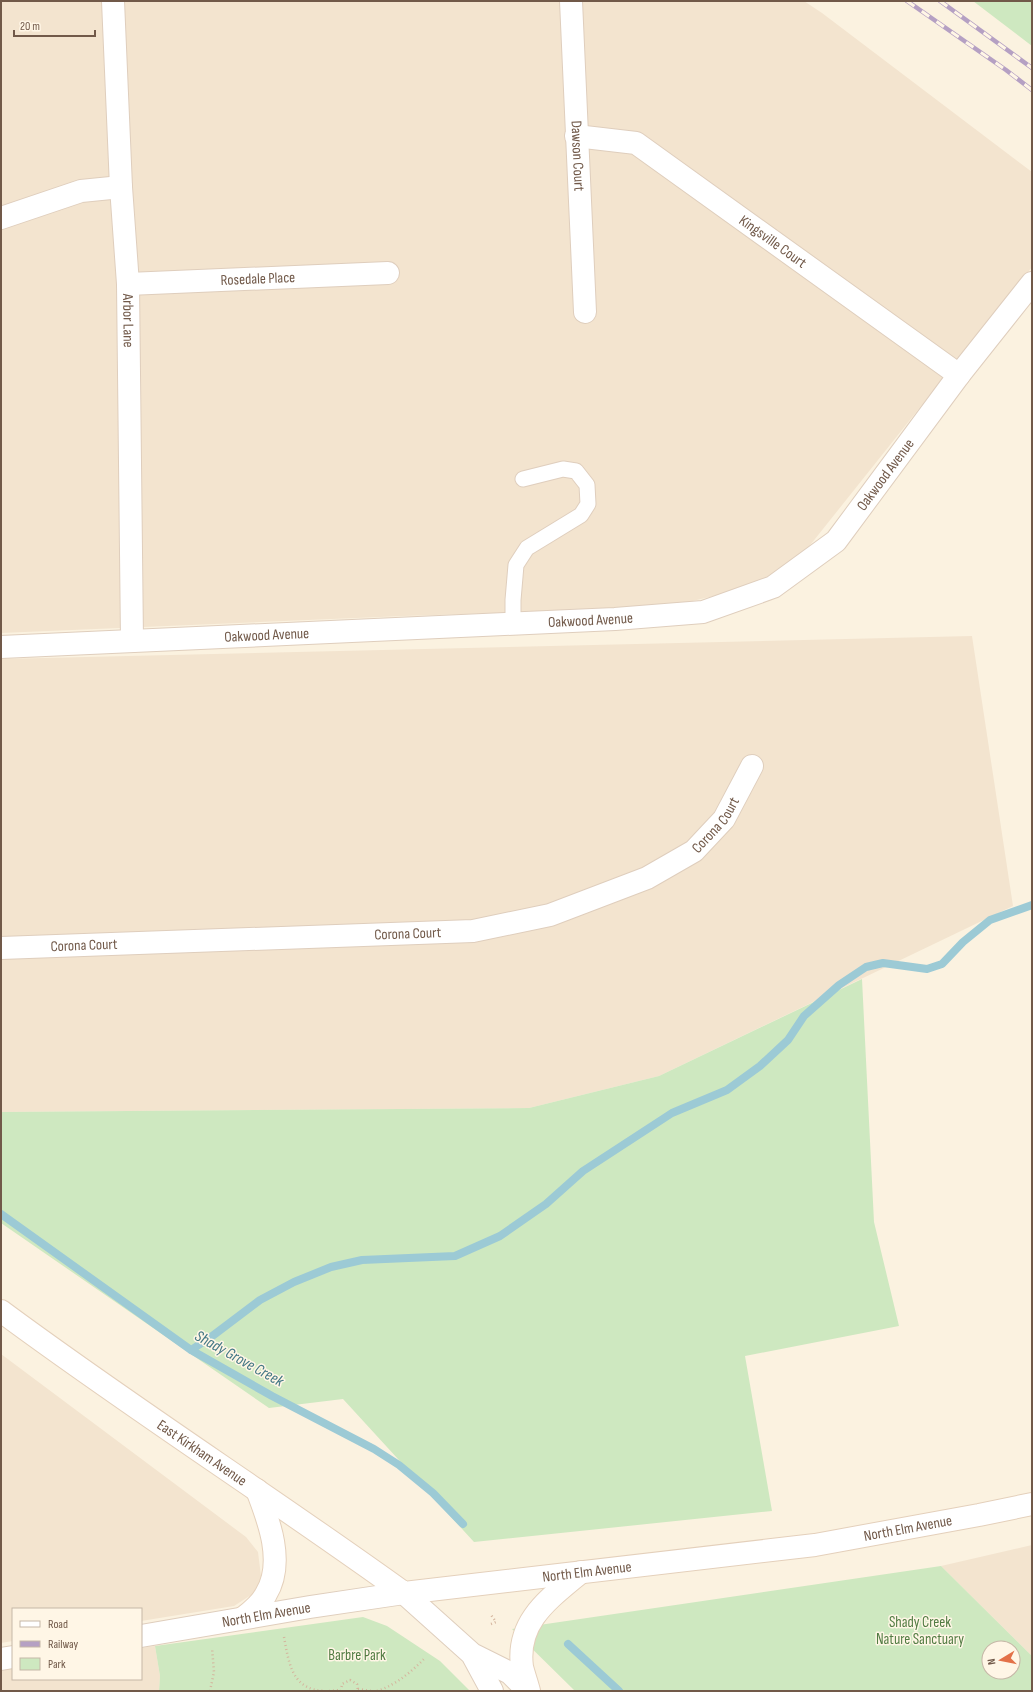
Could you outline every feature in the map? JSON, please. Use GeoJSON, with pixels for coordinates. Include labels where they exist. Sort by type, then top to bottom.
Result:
{"type":"FeatureCollection","features":[{"type":"Feature","properties":{"kind":"street","name":"Arbor Lane"},"geometry":{"type":"LineString","coordinates":[[113,1],[121,187],[128,284],[132,641]]}},
{"type":"Feature","properties":{"kind":"street","name":"Dawson Court"},"geometry":{"type":"LineString","coordinates":[[571,1],[585,312]]}},
{"type":"Feature","properties":{"kind":"street","name":"Kingsville Court"},"geometry":{"type":"LineString","coordinates":[[576,136],[636,143],[958,375]]}},
{"type":"Feature","properties":{"kind":"street"},"geometry":{"type":"LineString","coordinates":[[1,218],[82,191],[121,187]]}},
{"type":"Feature","properties":{"kind":"street","name":"Rosedale Place"},"geometry":{"type":"LineString","coordinates":[[128,284],[388,273]]}},
{"type":"Feature","properties":{"kind":"street","name":"Oakwood Avenue"},"geometry":{"type":"LineString","coordinates":[[1,647],[615,619],[703,612],[772,587],[836,541],[958,375],[1032,283]]}},
{"type":"Feature","properties":{"kind":"street","name":"Corona Court"},"geometry":{"type":"LineString","coordinates":[[1,948],[473,931],[550,915],[647,878],[694,851],[724,819],[752,766]]}},
{"type":"Feature","properties":{"kind":"street","name":"East Kirkham Avenue"},"geometry":{"type":"LineString","coordinates":[[1,1311],[70,1362],[336,1543],[404,1593],[472,1654]]}},
{"type":"Feature","properties":{"kind":"street"},"geometry":{"type":"LineString","coordinates":[[243,1618],[258,1606],[267,1594],[273,1579],[275,1562],[273,1539],[267,1516],[257,1490]]}},
{"type":"Feature","properties":{"kind":"street","name":"North Elm Avenue"},"geometry":{"type":"LineString","coordinates":[[142,1636],[243,1618],[404,1593],[815,1545],[979,1516],[1032,1504]]}},
{"type":"Feature","properties":{"kind":"street"},"geometry":{"type":"LineString","coordinates":[[529,1691],[522,1668],[522,1644],[530,1621],[546,1602],[581,1572]]}},
{"type":"Feature","properties":{"kind":"street"},"geometry":{"type":"LineString","coordinates":[[472,1654],[510,1673],[529,1691]]}},
{"type":"Feature","properties":{"kind":"street"},"geometry":{"type":"LineString","coordinates":[[472,1654],[492,1691]]}},
{"type":"Feature","properties":{"kind":"street"},"geometry":{"type":"LineString","coordinates":[[1,1659],[12,1657]]}},
{"type":"Feature","properties":{"kind":"lane"},"geometry":{"type":"LineString","coordinates":[[514,623],[513,600],[516,565],[527,548],[581,515],[588,504],[587,485],[576,471],[563,469],[523,479]]}},
{"type":"Feature","properties":{"kind":"path"},"geometry":{"type":"LineString","coordinates":[[491,1615],[496,1622],[491,1624]]}},
{"type":"Feature","properties":{"kind":"path"},"geometry":{"type":"LineString","coordinates":[[208,1624],[214,1672],[210,1691]]}},
{"type":"Feature","properties":{"kind":"path"},"geometry":{"type":"LineString","coordinates":[[284,1637],[289,1661],[295,1675],[303,1686],[314,1691],[324,1691]]}},
{"type":"Feature","properties":{"kind":"path"},"geometry":{"type":"LineString","coordinates":[[377,1691],[387,1688],[411,1672],[425,1658]]}},
{"type":"Feature","properties":{"kind":"path"},"geometry":{"type":"LineString","coordinates":[[329,1691],[341,1690],[342,1684],[350,1680],[355,1682],[358,1690],[371,1691]]}},
{"type":"Feature","properties":{"kind":"shaded area"},"geometry":{"type":"Polygon","coordinates":[[[1,1],[804,1],[1032,172],[1032,267],[807,549],[781,569],[753,584],[718,595],[688,602],[642,608],[404,616],[1,633],[1,1]]]}},
{"type":"Feature","properties":{"kind":"shaded area"},"geometry":{"type":"Polygon","coordinates":[[[972,636],[1013,906],[659,1076],[529,1108],[1,1112],[1,659],[972,636]]]}},
{"type":"Feature","properties":{"kind":"shaded area"},"geometry":{"type":"Polygon","coordinates":[[[1,1354],[246,1537],[258,1552],[261,1576],[257,1591],[234,1606],[142,1621],[142,1608],[12,1608],[12,1641],[1,1643],[1,1354]]]}},
{"type":"Feature","properties":{"kind":"shaded area"},"geometry":{"type":"Polygon","coordinates":[[[1032,1545],[1032,1656],[1021,1645],[1021,1640],[1016,1640],[941,1566],[1032,1545]]]}},
{"type":"Feature","properties":{"kind":"shaded area"},"geometry":{"type":"Polygon","coordinates":[[[155,1646],[160,1676],[159,1691],[1,1691],[1,1670],[12,1668],[12,1680],[142,1680],[142,1648],[155,1646]]]}},
{"type":"Feature","properties":{"kind":"green space"},"geometry":{"type":"Polygon","coordinates":[[[973,1],[1032,1],[1032,46],[973,1]]]}},
{"type":"Feature","properties":{"kind":"green space"},"geometry":{"type":"Polygon","coordinates":[[[862,979],[874,1222],[899,1326],[745,1356],[772,1511],[474,1542],[343,1399],[269,1408],[1,1223],[1,1112],[529,1108],[659,1076],[862,979]]]}},
{"type":"Feature","properties":{"kind":"green space","name":"Shady Creek Nature Sanctuary"},"geometry":{"type":"Polygon","coordinates":[[[941,1566],[1016,1640],[981,1640],[981,1680],[1021,1680],[1021,1645],[1032,1656],[1032,1691],[575,1691],[512,1629],[941,1566]]]}},
{"type":"Feature","properties":{"kind":"green space","name":"Barbre Park"},"geometry":{"type":"Polygon","coordinates":[[[363,1617],[387,1626],[440,1661],[470,1691],[159,1691],[160,1676],[155,1646],[363,1617]]]}},
{"type":"Feature","properties":{"kind":"waterway"},"geometry":{"type":"LineString","coordinates":[[191,1350],[211,1337],[260,1300],[294,1282],[331,1267],[362,1260],[455,1256],[500,1236],[546,1204],[583,1171],[672,1113],[727,1090],[760,1066],[788,1040],[804,1016],[839,985],[866,967],[883,963],[927,969],[942,964],[963,942],[990,920],[1032,905]]}},
{"type":"Feature","properties":{"kind":"waterway","name":"Shady Grove Creek"},"geometry":{"type":"LineString","coordinates":[[1,1214],[191,1350],[272,1396],[374,1449],[399,1465],[433,1493],[463,1524]]}},
{"type":"Feature","properties":{"kind":"waterway","name":"Shady Grove Creek"},"geometry":{"type":"LineString","coordinates":[[568,1644],[619,1691]]}},
{"type":"Feature","properties":{"kind":"railway"},"geometry":{"type":"LineString","coordinates":[[907,1],[1006,70],[1032,90]]}},
{"type":"Feature","properties":{"kind":"railway"},"geometry":{"type":"LineString","coordinates":[[940,1],[1032,68]]}}]}
